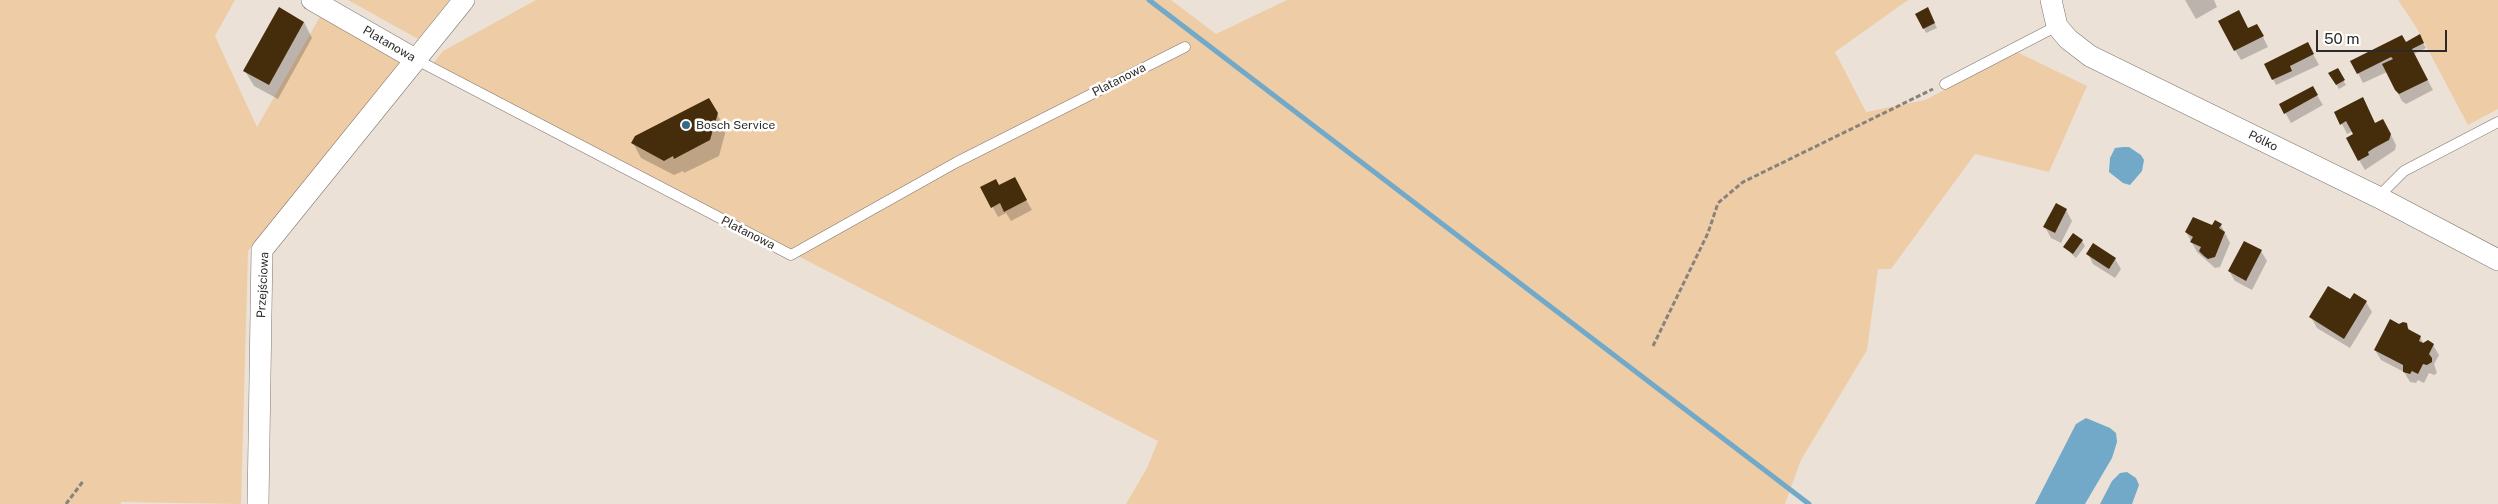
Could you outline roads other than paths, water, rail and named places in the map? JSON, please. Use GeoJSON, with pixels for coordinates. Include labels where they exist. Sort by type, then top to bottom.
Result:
{"type":"FeatureCollection","features":[{"type":"Feature","properties":{"kind":"street","name":"Platanowa"},"geometry":{"type":"LineString","coordinates":[[312,0],[415,59]]}},
{"type":"Feature","properties":{"kind":"street","name":"Przejściowa"},"geometry":{"type":"LineString","coordinates":[[258,504],[262,250],[464,0]]}},
{"type":"Feature","properties":{"kind":"street"},"geometry":{"type":"LineString","coordinates":[[2051,0],[2057,26]]}},
{"type":"Feature","properties":{"kind":"street","name":"Pólko"},"geometry":{"type":"LineString","coordinates":[[2057,26],[2068,39],[2090,56],[2378,197],[2498,260]]}},
{"type":"Feature","properties":{"kind":"lane"},"geometry":{"type":"LineString","coordinates":[[1945,84],[2057,26]]}},
{"type":"Feature","properties":{"kind":"lane","name":"Platanowa"},"geometry":{"type":"LineString","coordinates":[[415,59],[791,255],[957,162],[1185,47]]}},
{"type":"Feature","properties":{"kind":"lane"},"geometry":{"type":"LineString","coordinates":[[2378,197],[2404,171],[2498,122]]}},
{"type":"Feature","properties":{"kind":"water"},"geometry":{"type":"Polygon","coordinates":[[[2129,147],[2141,155],[2144,160],[2142,171],[2130,185],[2123,183],[2109,172],[2110,158],[2115,148],[2129,147]]]}},
{"type":"Feature","properties":{"kind":"water"},"geometry":{"type":"Polygon","coordinates":[[[2086,418],[2110,428],[2116,433],[2117,442],[2112,458],[2085,504],[2035,504],[2076,424],[2086,418]]]}},
{"type":"Feature","properties":{"kind":"water"},"geometry":{"type":"Polygon","coordinates":[[[2127,472],[2136,478],[2139,485],[2132,504],[2100,504],[2112,481],[2120,473],[2127,472]]]}},
{"type":"Feature","properties":{"kind":"waterway"},"geometry":{"type":"LineString","coordinates":[[1149,0],[1809,504]]}},
{"type":"Feature","properties":{"kind":"place","name":"Bosch Service"},"geometry":{"type":"Point","coordinates":[686,125]}}]}
